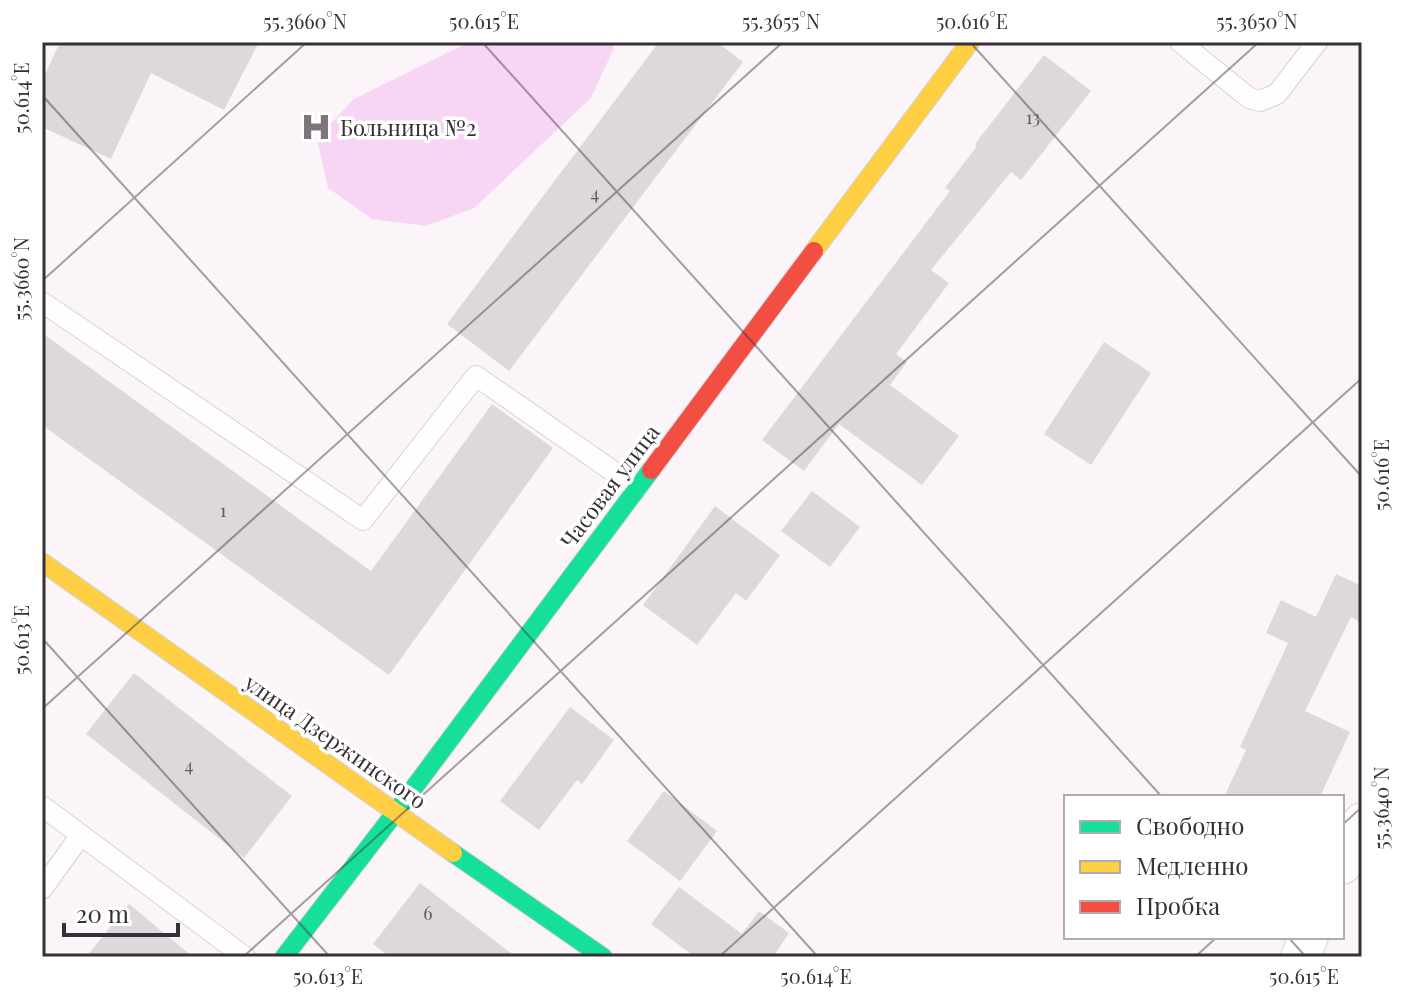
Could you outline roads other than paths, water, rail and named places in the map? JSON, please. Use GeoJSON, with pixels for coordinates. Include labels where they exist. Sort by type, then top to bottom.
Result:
{"type":"FeatureCollection","features":[{"type":"Feature","properties":{"kind":"street","name":"Часовая улица"},"geometry":{"type":"LineString","coordinates":[[284,957],[395,813],[970,42]]}},
{"type":"Feature","properties":{"kind":"street","name":"улица Дзержинского"},"geometry":{"type":"LineString","coordinates":[[42,562],[603,957]]}},
{"type":"Feature","properties":{"kind":"street"},"geometry":{"type":"LineString","coordinates":[[1344,861],[1362,822]]}},
{"type":"Feature","properties":{"kind":"lane"},"geometry":{"type":"LineString","coordinates":[[1180,42],[1249,98],[1260,101],[1277,94],[1317,42]]}},
{"type":"Feature","properties":{"kind":"lane"},"geometry":{"type":"LineString","coordinates":[[42,302],[363,520],[476,376],[637,488]]}},
{"type":"Feature","properties":{"kind":"lane"},"geometry":{"type":"LineString","coordinates":[[42,806],[245,957]]}},
{"type":"Feature","properties":{"kind":"lane"},"geometry":{"type":"LineString","coordinates":[[42,889],[81,835]]}},
{"type":"Feature","properties":{"kind":"place","name":"Больница №2"},"geometry":{"type":"Point","coordinates":[316,127]}}]}
